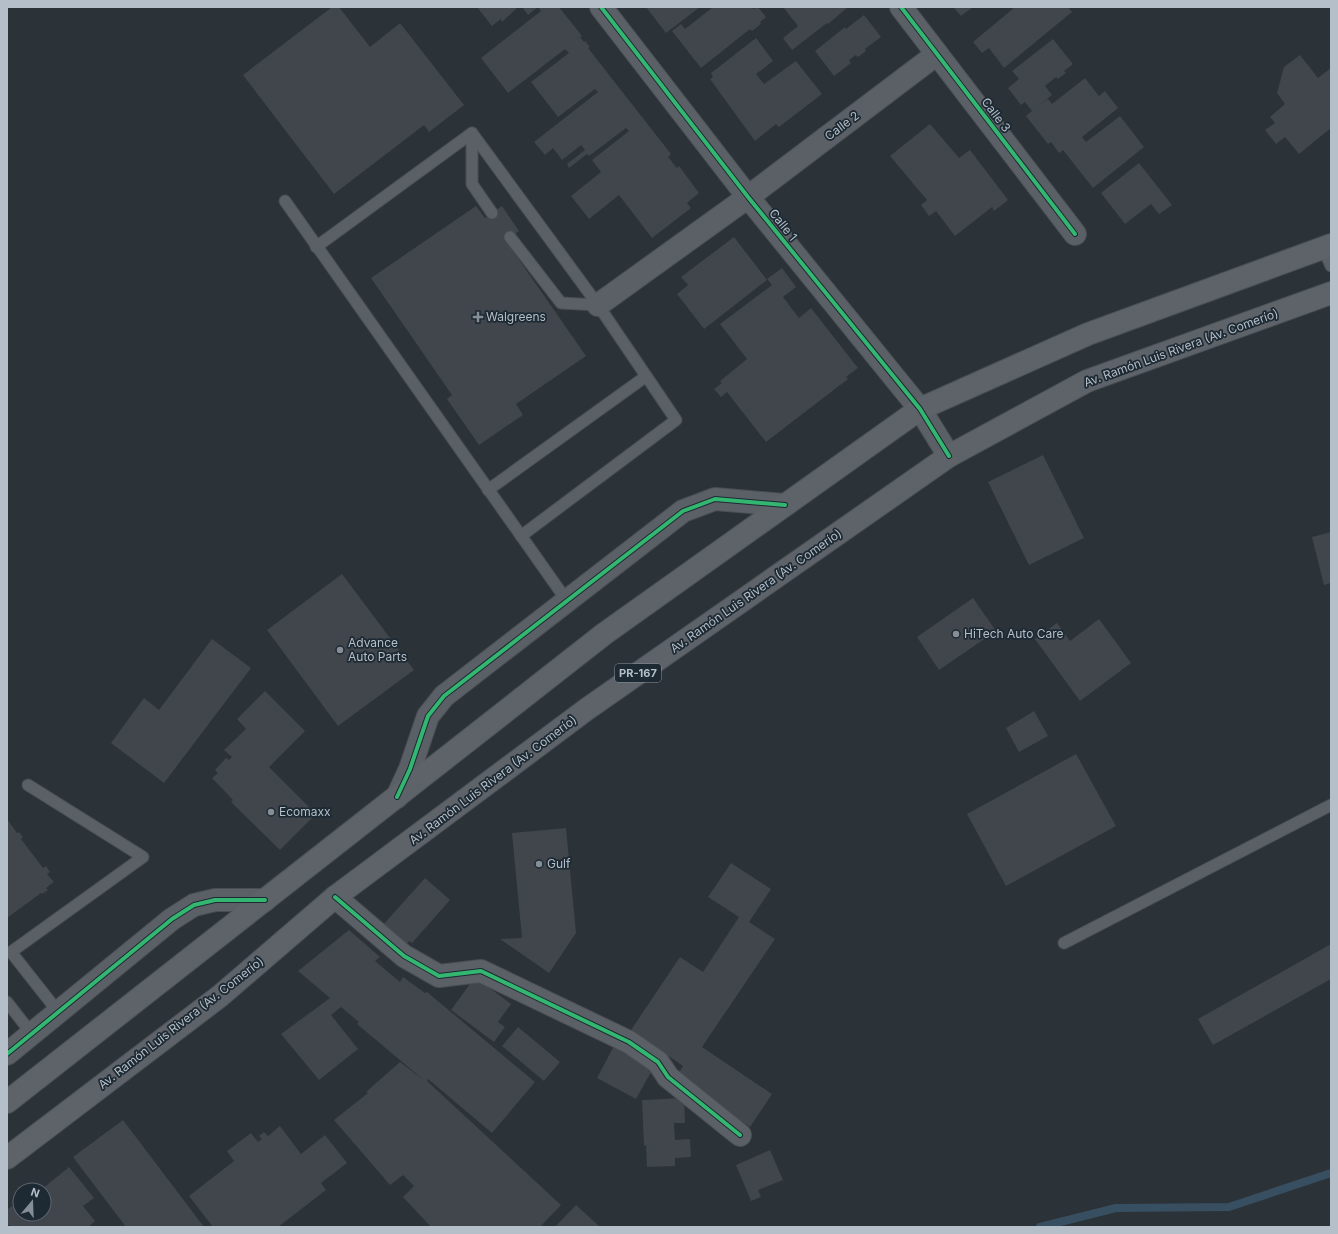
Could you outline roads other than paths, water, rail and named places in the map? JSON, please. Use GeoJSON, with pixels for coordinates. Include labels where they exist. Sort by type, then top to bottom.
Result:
{"type":"FeatureCollection","features":[{"type":"Feature","properties":{"kind":"main road"},"geometry":{"type":"LineString","coordinates":[[7,1102],[604,634],[920,409],[1088,334],[1328,253]]}},
{"type":"Feature","properties":{"kind":"main road","name":"Av. Ramón Luis Rivera (Av. Comerío)"},"geometry":{"type":"LineString","coordinates":[[7,1158],[220,996],[335,897],[587,709],[949,456],[1087,381],[1331,293]]}},
{"type":"Feature","properties":{"kind":"street","name":"Calle 1"},"geometry":{"type":"LineString","coordinates":[[602,7],[748,197],[920,409],[949,456]]}},
{"type":"Feature","properties":{"kind":"street","name":"Calle 3"},"geometry":{"type":"LineString","coordinates":[[901,7],[1075,234]]}},
{"type":"Feature","properties":{"kind":"street","name":"Calle 2"},"geometry":{"type":"LineString","coordinates":[[598,306],[748,197],[937,54]]}},
{"type":"Feature","properties":{"kind":"street"},"geometry":{"type":"LineString","coordinates":[[397,797],[410,769],[428,716],[444,696],[683,511],[715,499],[785,505]]}},
{"type":"Feature","properties":{"kind":"street"},"geometry":{"type":"LineString","coordinates":[[335,897],[404,956],[439,976],[481,971],[629,1042],[658,1062],[668,1077],[740,1136]]}},
{"type":"Feature","properties":{"kind":"street"},"geometry":{"type":"LineString","coordinates":[[7,1054],[59,1013],[172,918],[194,905],[215,900],[266,900]]}},
{"type":"Feature","properties":{"kind":"lane"},"geometry":{"type":"LineString","coordinates":[[472,133],[472,184],[492,213]]}},
{"type":"Feature","properties":{"kind":"lane"},"geometry":{"type":"LineString","coordinates":[[316,247],[472,133]]}},
{"type":"Feature","properties":{"kind":"lane"},"geometry":{"type":"LineString","coordinates":[[472,133],[598,306],[676,420],[521,536]]}},
{"type":"Feature","properties":{"kind":"lane"},"geometry":{"type":"LineString","coordinates":[[285,201],[567,601]]}},
{"type":"Feature","properties":{"kind":"lane"},"geometry":{"type":"LineString","coordinates":[[510,237],[561,303],[598,306]]}},
{"type":"Feature","properties":{"kind":"lane"},"geometry":{"type":"LineString","coordinates":[[488,490],[646,377]]}},
{"type":"Feature","properties":{"kind":"lane"},"geometry":{"type":"LineString","coordinates":[[28,784],[143,857],[11,952],[59,1013]]}},
{"type":"Feature","properties":{"kind":"lane"},"geometry":{"type":"LineString","coordinates":[[1064,943],[1331,805]]}},
{"type":"Feature","properties":{"kind":"lane"},"geometry":{"type":"LineString","coordinates":[[7,1002],[32,1034]]}},
{"type":"Feature","properties":{"kind":"waterway"},"geometry":{"type":"LineString","coordinates":[[1040,1227],[1116,1208],[1229,1207],[1331,1173]]}},
{"type":"Feature","properties":{"kind":"place","name":"Walgreens"},"geometry":{"type":"Point","coordinates":[478,317]}},
{"type":"Feature","properties":{"kind":"place","name":"HiTech Auto Care"},"geometry":{"type":"Point","coordinates":[956,634]}},
{"type":"Feature","properties":{"kind":"place","name":"Advance Auto Parts"},"geometry":{"type":"Point","coordinates":[340,650]}},
{"type":"Feature","properties":{"kind":"place","name":"Ecomaxx"},"geometry":{"type":"Point","coordinates":[271,812]}},
{"type":"Feature","properties":{"kind":"place","name":"Gulf"},"geometry":{"type":"Point","coordinates":[539,864]}}]}
